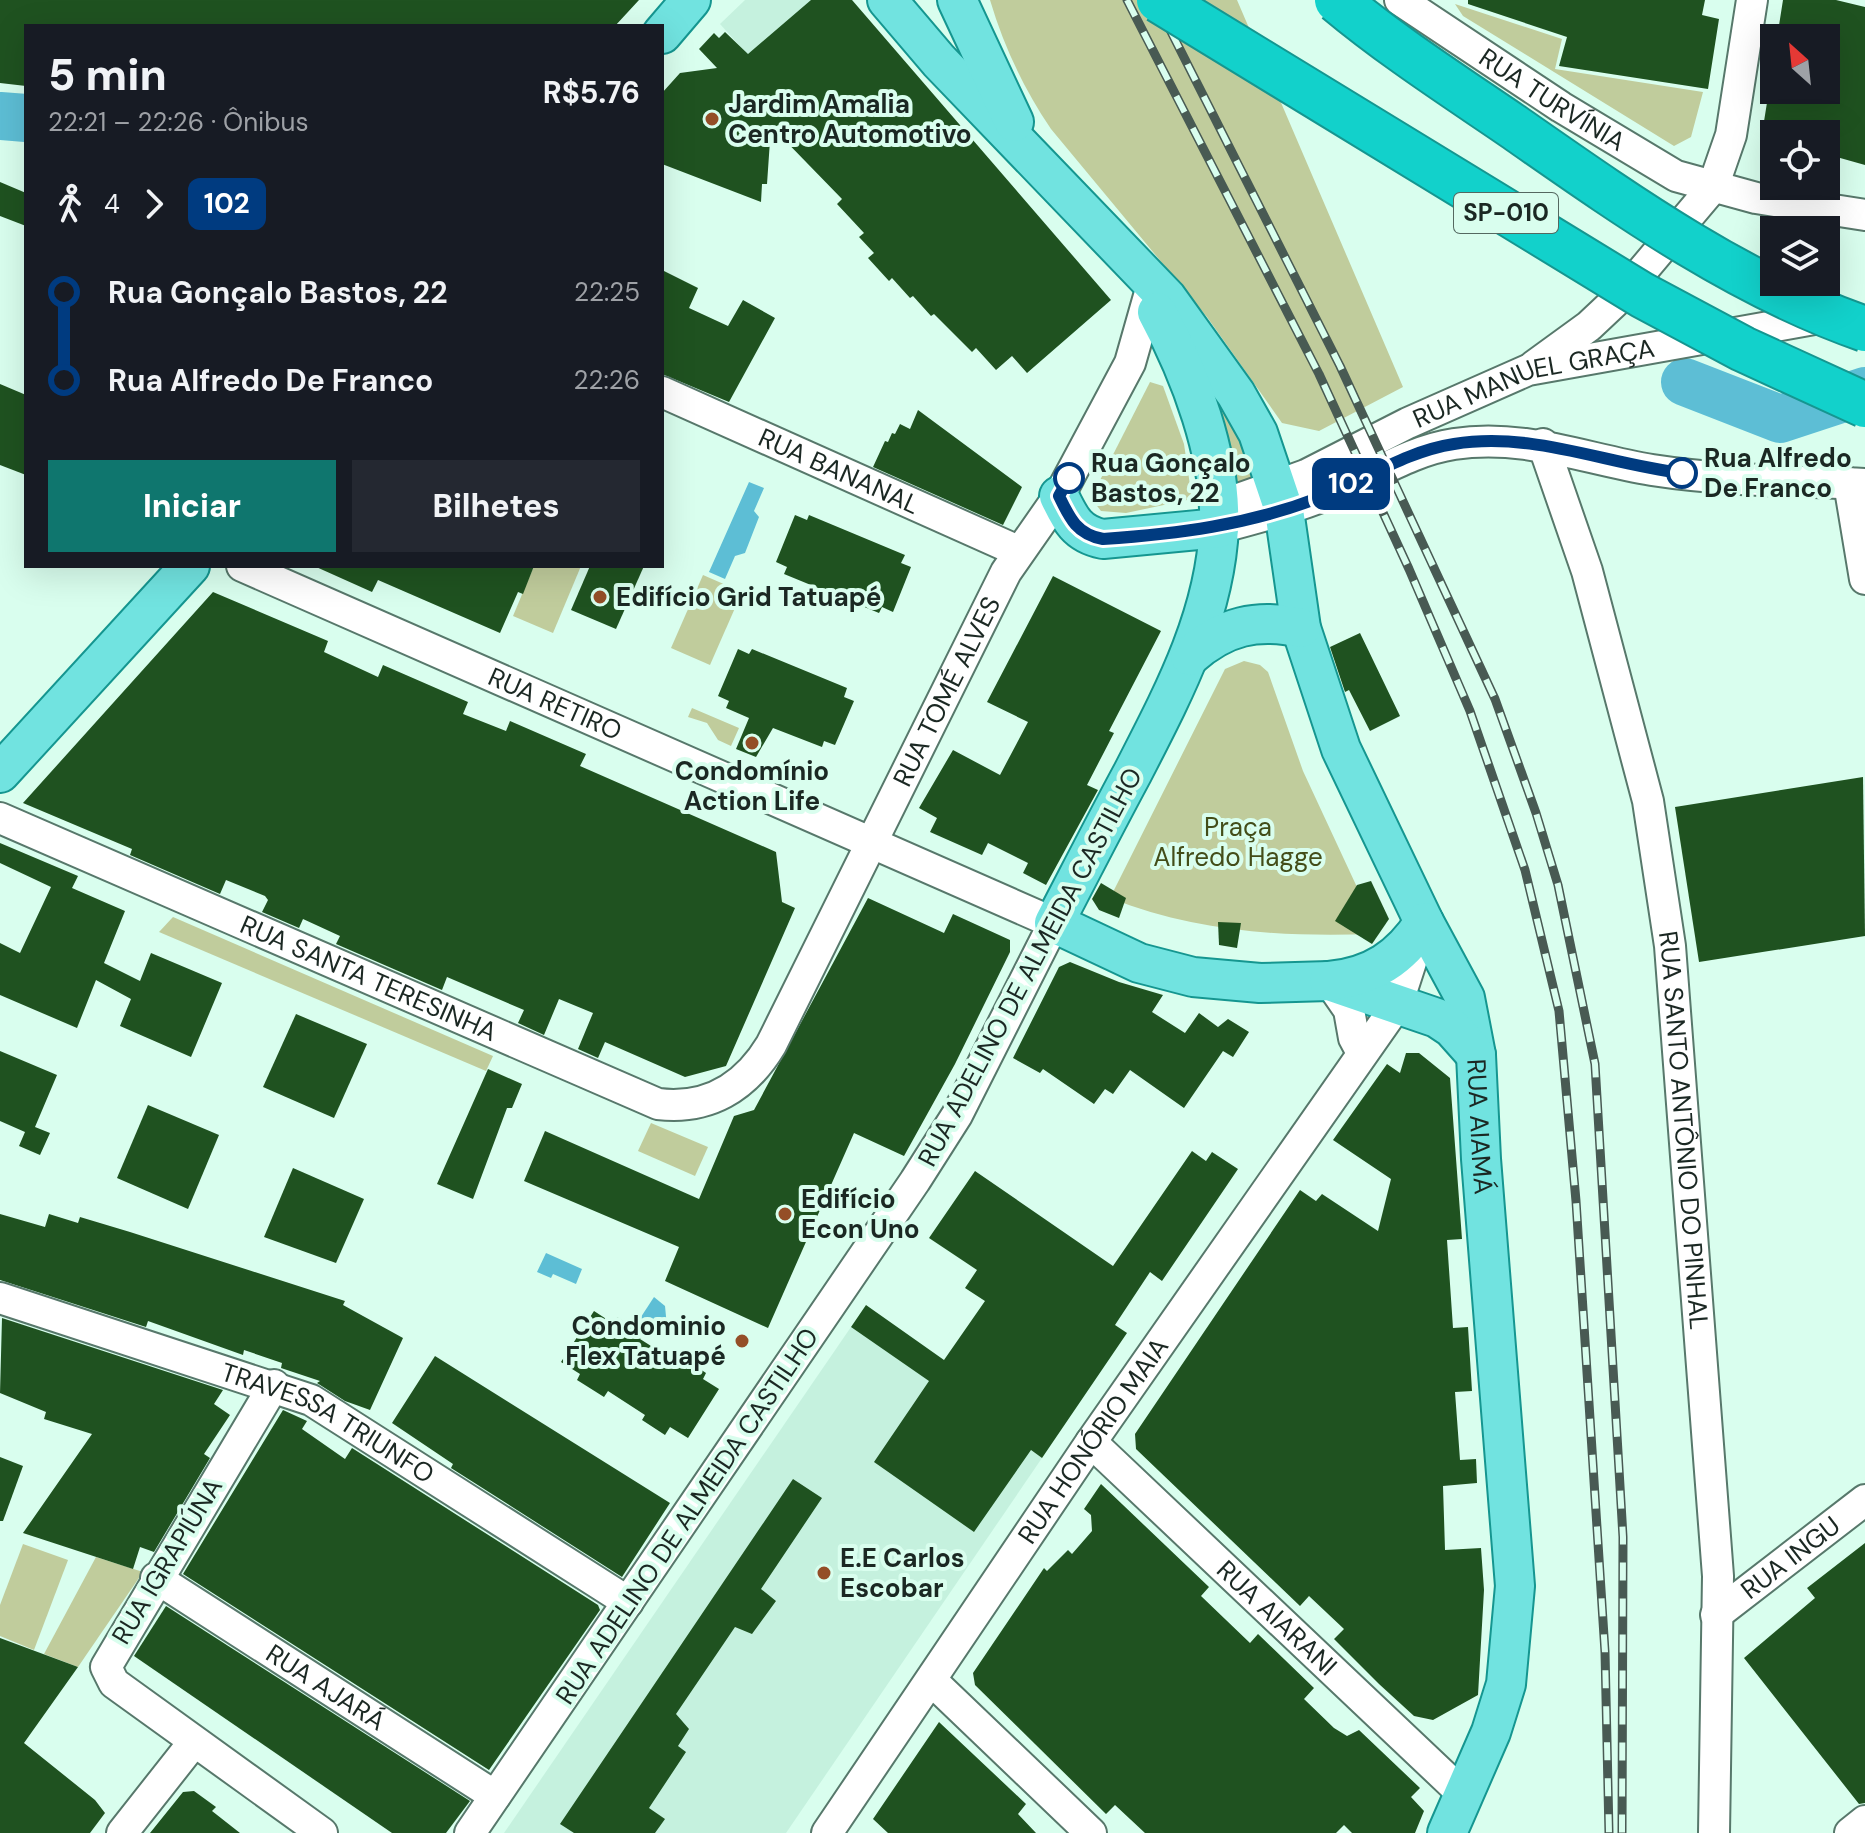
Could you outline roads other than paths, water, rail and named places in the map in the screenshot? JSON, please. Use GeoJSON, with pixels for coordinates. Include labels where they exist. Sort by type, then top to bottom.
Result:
{"type":"FeatureCollection","features":[{"type":"Feature","properties":{"kind":"highway","name":"SP-010"},"geometry":{"type":"LineString","coordinates":[[1159,0],[1642,295],[1743,349],[1865,405]]}},
{"type":"Feature","properties":{"kind":"highway","name":"SP-010"},"geometry":{"type":"LineString","coordinates":[[1212,0],[1602,242],[1753,324],[1865,374]]}},
{"type":"Feature","properties":{"kind":"highway"},"geometry":{"type":"LineString","coordinates":[[1337,0],[1368,26],[1562,161],[1700,250],[1822,314],[1865,329]]}},
{"type":"Feature","properties":{"kind":"main road"},"geometry":{"type":"LineString","coordinates":[[664,32],[691,0]]}},
{"type":"Feature","properties":{"kind":"main road"},"geometry":{"type":"LineString","coordinates":[[887,0],[939,61],[1033,155],[1142,281]]}},
{"type":"Feature","properties":{"kind":"main road"},"geometry":{"type":"LineString","coordinates":[[957,0],[995,87],[1033,155]]}},
{"type":"Feature","properties":{"kind":"main road","name":"RUA AIAMÁ"},"geometry":{"type":"LineString","coordinates":[[1142,281],[1167,298],[1236,394],[1258,433],[1280,499],[1301,628],[1341,749],[1424,922],[1465,998],[1476,1055],[1481,1159],[1515,1586],[1506,1684],[1447,1833]]}},
{"type":"Feature","properties":{"kind":"main road","name":"RUA ADELINO DE ALMEIDA CASTILHO"},"geometry":{"type":"LineString","coordinates":[[1054,923],[1190,656],[1208,606],[1219,517],[1202,418],[1172,340],[1142,281]]}},
{"type":"Feature","properties":{"kind":"main road"},"geometry":{"type":"LineString","coordinates":[[1059,496],[1069,517],[1088,536],[1103,539],[1219,517]]}},
{"type":"Feature","properties":{"kind":"main road"},"geometry":{"type":"LineString","coordinates":[[0,773],[188,568]]}},
{"type":"Feature","properties":{"kind":"main road"},"geometry":{"type":"LineString","coordinates":[[1190,656],[1208,640],[1253,623],[1277,623],[1301,628]]}},
{"type":"Feature","properties":{"kind":"main road"},"geometry":{"type":"LineString","coordinates":[[1054,923],[1139,963],[1193,977],[1260,983],[1349,979],[1385,965],[1401,953],[1424,922]]}},
{"type":"Feature","properties":{"kind":"main road"},"geometry":{"type":"LineString","coordinates":[[1329,981],[1437,1018],[1452,1028],[1476,1055]]}},
{"type":"Feature","properties":{"kind":"street"},"geometry":{"type":"LineString","coordinates":[[1528,370],[1589,326],[1622,295],[1713,187],[1731,135],[1752,0]]}},
{"type":"Feature","properties":{"kind":"street","name":"RUA TURVÍNIA"},"geometry":{"type":"LineString","coordinates":[[1405,2],[1653,163],[1676,176],[1713,187]]}},
{"type":"Feature","properties":{"kind":"street"},"geometry":{"type":"LineString","coordinates":[[1713,187],[1756,198],[1865,215]]}},
{"type":"Feature","properties":{"kind":"street","name":"RUA TOMÉ ALVES"},"geometry":{"type":"LineString","coordinates":[[738,1086],[758,1067],[771,1045],[1018,551],[1059,496],[1130,363],[1142,281]]}},
{"type":"Feature","properties":{"kind":"street","name":"RUA MANUEL GRAÇA"},"geometry":{"type":"LineString","coordinates":[[1219,517],[1280,499],[1528,370],[1865,310]]}},
{"type":"Feature","properties":{"kind":"street","name":"RUA BANANAL"},"geometry":{"type":"LineString","coordinates":[[664,393],[1018,551]]}},
{"type":"Feature","properties":{"kind":"street"},"geometry":{"type":"LineString","coordinates":[[1280,499],[1452,444],[1487,441],[1543,444],[1651,470],[1748,480],[1857,483],[1865,579]]}},
{"type":"Feature","properties":{"kind":"street","name":"RUA SANTO ANTÔNIO DO PINHAL"},"geometry":{"type":"LineString","coordinates":[[1543,444],[1587,571],[1648,801],[1670,946],[1718,1576],[1714,1833]]}},
{"type":"Feature","properties":{"kind":"street","name":"RUA RETIRO"},"geometry":{"type":"LineString","coordinates":[[247,568],[1054,923]]}},
{"type":"Feature","properties":{"kind":"street","name":"RUA SANTA TERESINHA"},"geometry":{"type":"LineString","coordinates":[[0,818],[658,1104],[682,1107],[706,1102],[738,1086]]}},
{"type":"Feature","properties":{"kind":"street","name":"RUA HONÓRIO MAIA"},"geometry":{"type":"LineString","coordinates":[[827,1833],[1091,1442],[1361,1051],[1397,1005],[1424,922]]}},
{"type":"Feature","properties":{"kind":"street","name":"RUA ADELINO DE ALMEIDA CASTILHO"},"geometry":{"type":"LineString","coordinates":[[470,1833],[940,1142],[1054,923]]}},
{"type":"Feature","properties":{"kind":"street"},"geometry":{"type":"LineString","coordinates":[[1329,981],[1349,1010],[1354,1038],[1361,1051]]}},
{"type":"Feature","properties":{"kind":"street","name":"TRAVESSA TRIUNFO"},"geometry":{"type":"LineString","coordinates":[[0,1298],[274,1385],[341,1417],[628,1602]]}},
{"type":"Feature","properties":{"kind":"street","name":"RUA IGRAPIÚNA"},"geometry":{"type":"LineString","coordinates":[[274,1385],[110,1655],[106,1667],[108,1676],[193,1743],[322,1833]]}},
{"type":"Feature","properties":{"kind":"street","name":"RUA AIARANI"},"geometry":{"type":"LineString","coordinates":[[1091,1442],[1464,1795]]}},
{"type":"Feature","properties":{"kind":"street","name":"RUA INGU"},"geometry":{"type":"LineString","coordinates":[[1716,1615],[1865,1500]]}},
{"type":"Feature","properties":{"kind":"street","name":"RUA AJARÁ"},"geometry":{"type":"LineString","coordinates":[[156,1578],[495,1796]]}},
{"type":"Feature","properties":{"kind":"street"},"geometry":{"type":"LineString","coordinates":[[931,1680],[1091,1833]]}},
{"type":"Feature","properties":{"kind":"street"},"geometry":{"type":"LineString","coordinates":[[122,1833],[193,1743]]}},
{"type":"Feature","properties":{"kind":"street"},"geometry":{"type":"LineString","coordinates":[[1850,1833],[1865,1821]]}},
{"type":"Feature","properties":{"kind":"water"},"geometry":{"type":"Polygon","coordinates":[[[749,482],[764,488],[754,511],[759,517],[745,553],[735,556],[725,579],[709,572],[749,482]]]}},
{"type":"Feature","properties":{"kind":"water"},"geometry":{"type":"Polygon","coordinates":[[[546,1253],[582,1269],[576,1284],[553,1274],[551,1278],[537,1272],[546,1253]]]}},
{"type":"Feature","properties":{"kind":"water"},"geometry":{"type":"Polygon","coordinates":[[[654,1297],[665,1306],[667,1327],[654,1327],[639,1320],[654,1297]]]}},
{"type":"Feature","properties":{"kind":"waterway"},"geometry":{"type":"LineString","coordinates":[[0,116],[24,118]]}},
{"type":"Feature","properties":{"kind":"waterway"},"geometry":{"type":"LineString","coordinates":[[1685,382],[1780,419],[1865,391]]}},
{"type":"Feature","properties":{"kind":"railway"},"geometry":{"type":"LineString","coordinates":[[1127,0],[1319,374],[1409,569],[1470,711],[1525,870],[1559,1011],[1576,1201],[1605,1652],[1609,1833]]}},
{"type":"Feature","properties":{"kind":"railway"},"geometry":{"type":"LineString","coordinates":[[1155,0],[1340,366],[1495,699],[1558,885],[1595,1064],[1623,1537],[1622,1833]]}},
{"type":"Feature","properties":{"kind":"place","name":"Jardim Amalia Centro Automotivo"},"geometry":{"type":"Point","coordinates":[712,119]}},
{"type":"Feature","properties":{"kind":"place","name":"Rua Alfredo De Franco"},"geometry":{"type":"Point","coordinates":[1682,473]}},
{"type":"Feature","properties":{"kind":"place","name":"Rua Gonçalo Bastos, 22"},"geometry":{"type":"Point","coordinates":[1069,478]}},
{"type":"Feature","properties":{"kind":"place","name":"Edifício Grid Tatuapé"},"geometry":{"type":"Point","coordinates":[600,597]}},
{"type":"Feature","properties":{"kind":"place","name":"Condomínio Action Life"},"geometry":{"type":"Point","coordinates":[752,743]}},
{"type":"Feature","properties":{"kind":"place","name":"Edifício Econ Uno"},"geometry":{"type":"Point","coordinates":[785,1214]}},
{"type":"Feature","properties":{"kind":"place","name":"Condominio Flex Tatuapé"},"geometry":{"type":"Point","coordinates":[742,1341]}},
{"type":"Feature","properties":{"kind":"place","name":"E.E Carlos Escobar"},"geometry":{"type":"Point","coordinates":[824,1573]}},
{"type":"Feature","properties":{"kind":"park label","name":"Praça Alfredo Hagge"},"geometry":{"type":"Point","coordinates":[1238,842]}}]}
